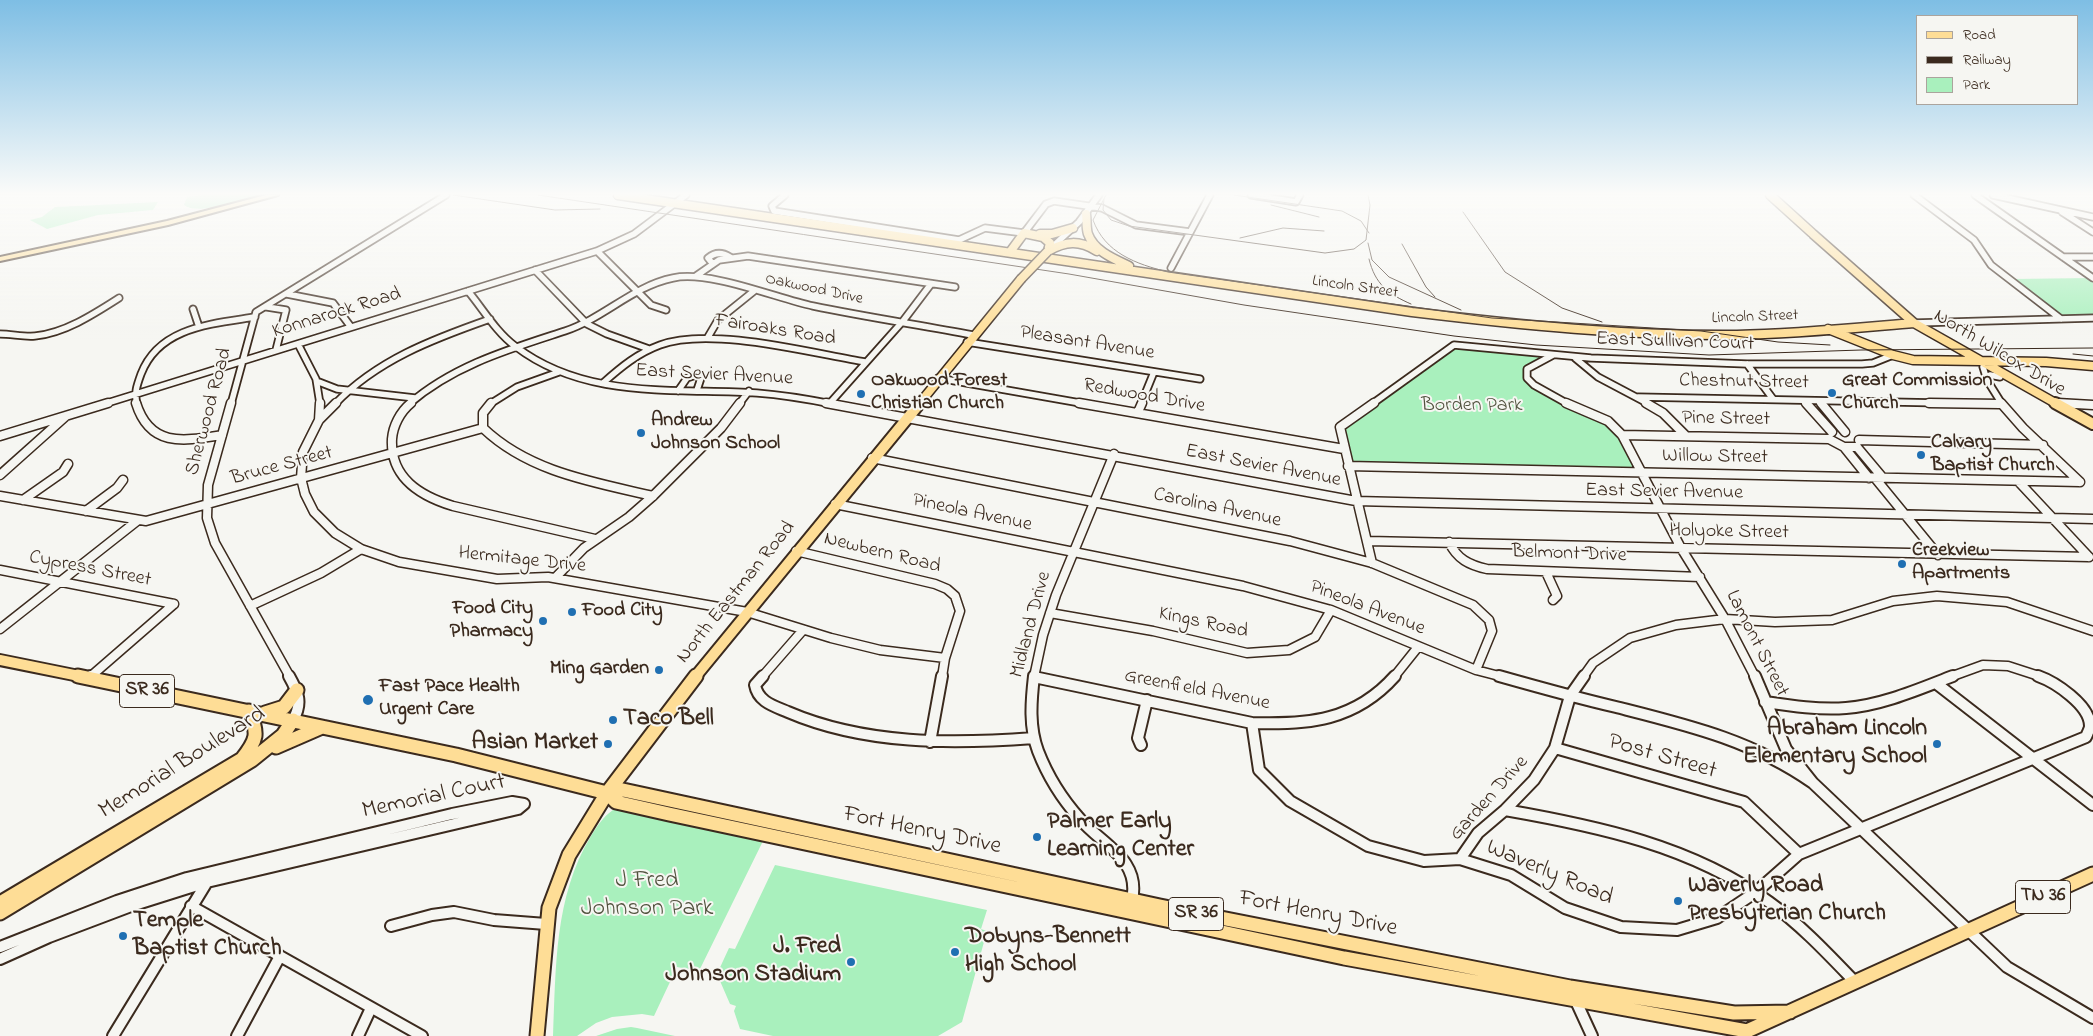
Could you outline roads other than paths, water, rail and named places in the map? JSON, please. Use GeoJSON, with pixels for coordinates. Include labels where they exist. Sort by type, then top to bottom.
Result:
{"type":"FeatureCollection","features":[{"type":"Feature","properties":{"kind":"highway"},"geometry":{"type":"LineString","coordinates":[[0,259],[64,243]]}},
{"type":"Feature","properties":{"kind":"highway"},"geometry":{"type":"LineString","coordinates":[[0,255],[13,255],[71,243]]}},
{"type":"Feature","properties":{"kind":"main road","name":"Lincoln Street"},"geometry":{"type":"LineString","coordinates":[[951,243],[1502,323],[1652,333],[1767,334],[1914,323]]}},
{"type":"Feature","properties":{"kind":"main road"},"geometry":{"type":"LineString","coordinates":[[1010,252],[1018,243]]}},
{"type":"Feature","properties":{"kind":"main road"},"geometry":{"type":"LineString","coordinates":[[1048,243],[1048,251],[1061,243]]}},
{"type":"Feature","properties":{"kind":"main road"},"geometry":{"type":"LineString","coordinates":[[1084,243],[1106,258],[1113,268]]}},
{"type":"Feature","properties":{"kind":"main road"},"geometry":{"type":"LineString","coordinates":[[1096,243],[1100,249],[1120,262],[1149,273]]}},
{"type":"Feature","properties":{"kind":"main road"},"geometry":{"type":"LineString","coordinates":[[1824,243],[1914,323],[1984,364],[2093,366]]}},
{"type":"Feature","properties":{"kind":"main road","name":"North Eastman Road"},"geometry":{"type":"LineString","coordinates":[[537,1036],[546,924],[564,866],[607,793],[747,612],[872,458],[970,338],[1048,251]]}},
{"type":"Feature","properties":{"kind":"main road"},"geometry":{"type":"LineString","coordinates":[[1101,266],[1106,258]]}},
{"type":"Feature","properties":{"kind":"main road","name":"North Wilcox Drive"},"geometry":{"type":"LineString","coordinates":[[1914,323],[1920,329],[1973,361],[1984,364],[2058,403],[2093,424]]}},
{"type":"Feature","properties":{"kind":"main road","name":"East Sullivan Court"},"geometry":{"type":"LineString","coordinates":[[1827,329],[1893,355],[1929,362],[1973,361]]}},
{"type":"Feature","properties":{"kind":"main road"},"geometry":{"type":"LineString","coordinates":[[1767,334],[1837,338],[1893,355]]}},
{"type":"Feature","properties":{"kind":"main road","name":"North Wilcox Drive"},"geometry":{"type":"LineString","coordinates":[[1984,364],[2000,376],[2093,430]]}},
{"type":"Feature","properties":{"kind":"main road"},"geometry":{"type":"LineString","coordinates":[[2047,403],[2058,403]]}},
{"type":"Feature","properties":{"kind":"main road","name":"Fort Henry Drive"},"geometry":{"type":"LineString","coordinates":[[0,660],[456,755],[607,793],[623,790],[1344,944],[1570,987],[1700,1008],[1734,1013],[1790,1012]]}},
{"type":"Feature","properties":{"kind":"main road"},"geometry":{"type":"LineString","coordinates":[[262,714],[284,707],[297,690]]}},
{"type":"Feature","properties":{"kind":"main road"},"geometry":{"type":"LineString","coordinates":[[242,759],[257,740],[258,733],[249,711]]}},
{"type":"Feature","properties":{"kind":"main road","name":"Memorial Boulevard"},"geometry":{"type":"LineString","coordinates":[[0,903],[242,759],[293,720]]}},
{"type":"Feature","properties":{"kind":"main road","name":"Memorial Boulevard"},"geometry":{"type":"LineString","coordinates":[[0,913],[228,776],[266,750],[283,735],[293,720]]}},
{"type":"Feature","properties":{"kind":"main road"},"geometry":{"type":"LineString","coordinates":[[228,776],[257,761],[286,741],[323,727]]}},
{"type":"Feature","properties":{"kind":"main road","name":"Fort Henry Drive"},"geometry":{"type":"LineString","coordinates":[[607,793],[616,802],[669,814],[1325,954],[1660,1016],[1742,1034]]}},
{"type":"Feature","properties":{"kind":"main road","name":"TN 36"},"geometry":{"type":"LineString","coordinates":[[1742,1034],[2093,874]]}},
{"type":"Feature","properties":{"kind":"main road"},"geometry":{"type":"LineString","coordinates":[[1660,1016],[1673,1011],[1691,1015],[1700,1008]]}},
{"type":"Feature","properties":{"kind":"street"},"geometry":{"type":"LineString","coordinates":[[222,435],[183,439],[154,434],[144,425],[134,394],[148,357],[154,350],[173,337],[199,327],[255,317],[256,312],[369,243]]}},
{"type":"Feature","properties":{"kind":"street","name":"Konnarock Road"},"geometry":{"type":"LineString","coordinates":[[0,436],[597,251],[614,243]]}},
{"type":"Feature","properties":{"kind":"street","name":"North Eastman Road"},"geometry":{"type":"LineString","coordinates":[[1048,251],[1056,243]]}},
{"type":"Feature","properties":{"kind":"street"},"geometry":{"type":"LineString","coordinates":[[1171,268],[1184,243]]}},
{"type":"Feature","properties":{"kind":"street"},"geometry":{"type":"LineString","coordinates":[[1976,243],[1991,265],[2061,318]]}},
{"type":"Feature","properties":{"kind":"street"},"geometry":{"type":"LineString","coordinates":[[2044,243],[2093,278]]}},
{"type":"Feature","properties":{"kind":"street"},"geometry":{"type":"LineString","coordinates":[[597,251],[651,304],[666,310]]}},
{"type":"Feature","properties":{"kind":"street"},"geometry":{"type":"LineString","coordinates":[[696,276],[712,263],[730,257],[754,256],[955,287]]}},
{"type":"Feature","properties":{"kind":"street"},"geometry":{"type":"LineString","coordinates":[[2063,257],[2093,257]]}},
{"type":"Feature","properties":{"kind":"street"},"geometry":{"type":"LineString","coordinates":[[535,270],[587,324],[607,334],[650,349]]}},
{"type":"Feature","properties":{"kind":"street"},"geometry":{"type":"LineString","coordinates":[[2081,270],[2093,270]]}},
{"type":"Feature","properties":{"kind":"street","name":"Oakwood Drive"},"geometry":{"type":"LineString","coordinates":[[391,454],[392,432],[402,414],[415,398],[454,372],[516,348],[587,324],[639,292],[669,279],[696,276],[804,304],[903,321],[970,338]]}},
{"type":"Feature","properties":{"kind":"street"},"geometry":{"type":"LineString","coordinates":[[830,403],[903,321],[931,284]]}},
{"type":"Feature","properties":{"kind":"street","name":"East Sevier Avenue"},"geometry":{"type":"LineString","coordinates":[[468,291],[516,348],[559,372],[603,383],[631,388],[678,391],[749,392],[830,403],[1114,454],[1356,501],[2093,519]]}},
{"type":"Feature","properties":{"kind":"street"},"geometry":{"type":"LineString","coordinates":[[708,337],[718,320],[754,292]]}},
{"type":"Feature","properties":{"kind":"street"},"geometry":{"type":"LineString","coordinates":[[288,294],[334,303],[351,327]]}},
{"type":"Feature","properties":{"kind":"street"},"geometry":{"type":"LineString","coordinates":[[0,334],[28,336],[45,334],[81,319],[119,298]]}},
{"type":"Feature","properties":{"kind":"street"},"geometry":{"type":"LineString","coordinates":[[266,307],[286,310],[276,350]]}},
{"type":"Feature","properties":{"kind":"street"},"geometry":{"type":"LineString","coordinates":[[193,308],[199,327]]}},
{"type":"Feature","properties":{"kind":"street","name":"Sherwood Road"},"geometry":{"type":"LineString","coordinates":[[255,317],[208,486],[206,504],[210,530],[215,543],[297,690]]}},
{"type":"Feature","properties":{"kind":"street","name":"Lincoln Street"},"geometry":{"type":"LineString","coordinates":[[1914,323],[2093,318]]}},
{"type":"Feature","properties":{"kind":"street","name":"Hermitage Drive"},"geometry":{"type":"LineString","coordinates":[[490,319],[413,348],[378,368],[348,390],[319,420],[304,452],[302,478],[309,503],[322,522],[335,533],[361,549],[399,562],[488,578],[508,579],[531,576],[555,578],[747,612],[872,649],[945,658]]}},
{"type":"Feature","properties":{"kind":"street","name":"Fairoaks Road"},"geometry":{"type":"LineString","coordinates":[[603,383],[629,360],[650,349],[676,340],[708,337],[726,338],[865,362]]}},
{"type":"Feature","properties":{"kind":"street","name":"Pleasant Avenue"},"geometry":{"type":"LineString","coordinates":[[970,338],[1200,380]]}},
{"type":"Feature","properties":{"kind":"street"},"geometry":{"type":"LineString","coordinates":[[298,344],[319,382],[321,405],[319,420]]}},
{"type":"Feature","properties":{"kind":"street","name":"East Sullivan Court"},"geometry":{"type":"LineString","coordinates":[[1344,449],[1340,427],[1454,345],[1553,355],[1747,364],[1862,364],[1880,361],[1893,355]]}},
{"type":"Feature","properties":{"kind":"street","name":"Lamont Street"},"geometry":{"type":"LineString","coordinates":[[1553,355],[1528,370],[1527,378],[1534,385],[1580,411],[1608,421],[1622,436],[1681,548],[1725,619],[1754,674],[1786,749],[1813,783],[2007,967],[2036,986],[2093,1018]]}},
{"type":"Feature","properties":{"kind":"street"},"geometry":{"type":"LineString","coordinates":[[1571,356],[1584,363],[1595,375],[1638,398],[1670,419],[1686,435]]}},
{"type":"Feature","properties":{"kind":"street"},"geometry":{"type":"LineString","coordinates":[[1747,364],[1773,399]]}},
{"type":"Feature","properties":{"kind":"street"},"geometry":{"type":"LineString","coordinates":[[1984,364],[1990,391],[2000,404],[2043,444]]}},
{"type":"Feature","properties":{"kind":"street"},"geometry":{"type":"LineString","coordinates":[[559,372],[513,389],[495,399],[483,413],[483,428],[502,444],[536,463],[584,480],[653,496]]}},
{"type":"Feature","properties":{"kind":"street"},"geometry":{"type":"LineString","coordinates":[[1138,412],[1154,372]]}},
{"type":"Feature","properties":{"kind":"street"},"geometry":{"type":"LineString","coordinates":[[678,391],[687,378],[694,375],[701,378],[697,390]]}},
{"type":"Feature","properties":{"kind":"street"},"geometry":{"type":"LineString","coordinates":[[1987,379],[1990,375],[2000,376]]}},
{"type":"Feature","properties":{"kind":"street","name":"Redwood Drive"},"geometry":{"type":"LineString","coordinates":[[938,378],[1344,449]]}},
{"type":"Feature","properties":{"kind":"street"},"geometry":{"type":"LineString","coordinates":[[319,382],[348,390],[415,398]]}},
{"type":"Feature","properties":{"kind":"street"},"geometry":{"type":"LineString","coordinates":[[555,578],[596,539],[629,517],[653,496],[721,428],[749,392]]}},
{"type":"Feature","properties":{"kind":"street","name":"Chestnut Street"},"geometry":{"type":"LineString","coordinates":[[1638,398],[2000,404]]}},
{"type":"Feature","properties":{"kind":"street"},"geometry":{"type":"LineString","coordinates":[[1805,401],[1832,432]]}},
{"type":"Feature","properties":{"kind":"street"},"geometry":{"type":"LineString","coordinates":[[1820,401],[1845,432],[1858,444],[1876,478]]}},
{"type":"Feature","properties":{"kind":"street"},"geometry":{"type":"LineString","coordinates":[[2058,403],[2093,405]]}},
{"type":"Feature","properties":{"kind":"street"},"geometry":{"type":"LineString","coordinates":[[0,475],[67,415]]}},
{"type":"Feature","properties":{"kind":"street","name":"Bruce Street"},"geometry":{"type":"LineString","coordinates":[[0,496],[137,521],[154,519],[483,428]]}},
{"type":"Feature","properties":{"kind":"street"},"geometry":{"type":"LineString","coordinates":[[1845,432],[1832,432],[1828,434],[1829,439],[1844,447],[1876,478],[1938,555]]}},
{"type":"Feature","properties":{"kind":"street","name":"Pine Street"},"geometry":{"type":"LineString","coordinates":[[1622,436],[1686,435],[1829,439]]}},
{"type":"Feature","properties":{"kind":"street"},"geometry":{"type":"LineString","coordinates":[[1844,447],[1858,444],[2043,444]]}},
{"type":"Feature","properties":{"kind":"street","name":"Willow Street"},"geometry":{"type":"LineString","coordinates":[[1348,466],[2080,482],[2043,444]]}},
{"type":"Feature","properties":{"kind":"street"},"geometry":{"type":"LineString","coordinates":[[1344,449],[1372,563]]}},
{"type":"Feature","properties":{"kind":"street"},"geometry":{"type":"LineString","coordinates":[[391,454],[398,471],[409,484],[435,500],[457,507],[596,539]]}},
{"type":"Feature","properties":{"kind":"street","name":"Midland Drive"},"geometry":{"type":"LineString","coordinates":[[1114,454],[1071,552],[1050,613],[1034,677],[1031,712],[1034,738],[1051,779],[1070,806],[1090,829],[1125,861],[1132,873],[1135,889],[1132,900]]}},
{"type":"Feature","properties":{"kind":"street","name":"Carolina Avenue"},"geometry":{"type":"LineString","coordinates":[[872,458],[1094,500],[1290,541],[1372,563],[1473,605],[1489,620],[1492,631],[1476,670]]}},
{"type":"Feature","properties":{"kind":"street"},"geometry":{"type":"LineString","coordinates":[[23,500],[63,472],[68,464]]}},
{"type":"Feature","properties":{"kind":"street"},"geometry":{"type":"LineString","coordinates":[[86,512],[117,488],[123,480]]}},
{"type":"Feature","properties":{"kind":"street"},"geometry":{"type":"LineString","coordinates":[[2018,481],[2054,519]]}},
{"type":"Feature","properties":{"kind":"street","name":"Pineola Avenue"},"geometry":{"type":"LineString","coordinates":[[835,504],[1243,586],[1331,610],[1476,670],[1570,696],[1704,729],[1758,750],[1789,766],[1813,783]]}},
{"type":"Feature","properties":{"kind":"street","name":"Holyoke Street"},"geometry":{"type":"LineString","coordinates":[[1368,541],[1938,555],[2089,556],[2054,519]]}},
{"type":"Feature","properties":{"kind":"street"},"geometry":{"type":"LineString","coordinates":[[0,629],[137,521]]}},
{"type":"Feature","properties":{"kind":"street","name":"Belmont Drive"},"geometry":{"type":"LineString","coordinates":[[1449,542],[1454,555],[1473,567],[1505,571],[1700,577]]}},
{"type":"Feature","properties":{"kind":"street"},"geometry":{"type":"LineString","coordinates":[[250,606],[316,576],[361,549]]}},
{"type":"Feature","properties":{"kind":"street","name":"Newbern Road"},"geometry":{"type":"LineString","coordinates":[[796,552],[947,588],[955,596],[960,611],[945,658],[930,742]]}},
{"type":"Feature","properties":{"kind":"street","name":"Cypress Street"},"geometry":{"type":"LineString","coordinates":[[0,570],[174,604],[89,678]]}},
{"type":"Feature","properties":{"kind":"street"},"geometry":{"type":"LineString","coordinates":[[1546,572],[1556,596],[1554,600]]}},
{"type":"Feature","properties":{"kind":"street","name":"Garden Drive"},"geometry":{"type":"LineString","coordinates":[[1460,859],[1478,833],[1505,810],[1534,780],[1554,748],[1570,696],[1593,663],[1630,638],[1676,624],[1725,619],[1775,622],[1832,620],[1893,600],[1936,596],[2007,602],[2093,631]]}},
{"type":"Feature","properties":{"kind":"street","name":"Kings Road"},"geometry":{"type":"LineString","coordinates":[[1050,613],[1153,631],[1247,653],[1289,650],[1315,637],[1331,610]]}},
{"type":"Feature","properties":{"kind":"street"},"geometry":{"type":"LineString","coordinates":[[803,630],[755,685],[756,691],[764,702],[853,731],[930,742],[983,743],[1034,738]]}},
{"type":"Feature","properties":{"kind":"street","name":"Greenfield Avenue"},"geometry":{"type":"LineString","coordinates":[[1034,677],[1252,723],[1288,725],[1338,715],[1363,704],[1379,693],[1418,647]]}},
{"type":"Feature","properties":{"kind":"street","name":"Waverly Road"},"geometry":{"type":"LineString","coordinates":[[1252,723],[1259,770],[1290,801],[1368,846],[1424,861],[1460,859],[1511,875],[1565,908],[1621,927],[1677,930],[1717,918],[1756,892],[1799,854],[2086,737],[2090,726],[2085,712],[2072,696],[2046,679],[2008,666],[1983,665],[1938,684]]}},
{"type":"Feature","properties":{"kind":"street"},"geometry":{"type":"LineString","coordinates":[[1765,702],[1805,708],[1847,708],[1875,704],[1938,684],[2093,804]]}},
{"type":"Feature","properties":{"kind":"street"},"geometry":{"type":"LineString","coordinates":[[293,720],[301,700],[297,690]]}},
{"type":"Feature","properties":{"kind":"street"},"geometry":{"type":"LineString","coordinates":[[1141,746],[1138,738],[1146,700]]}},
{"type":"Feature","properties":{"kind":"street","name":"Post Street"},"geometry":{"type":"LineString","coordinates":[[1554,748],[1744,802],[1799,854]]}},
{"type":"Feature","properties":{"kind":"street","name":"Memorial Court"},"geometry":{"type":"LineString","coordinates":[[0,947],[50,925],[117,901],[415,822],[512,802],[524,804],[518,810],[208,877],[49,937],[0,959]]}},
{"type":"Feature","properties":{"kind":"street"},"geometry":{"type":"LineString","coordinates":[[1505,810],[1547,817],[1628,835],[1705,866],[1756,892],[1802,929],[1855,982]]}},
{"type":"Feature","properties":{"kind":"street"},"geometry":{"type":"LineString","coordinates":[[414,834],[415,822]]}},
{"type":"Feature","properties":{"kind":"street"},"geometry":{"type":"LineString","coordinates":[[113,1036],[208,877]]}},
{"type":"Feature","properties":{"kind":"street"},"geometry":{"type":"LineString","coordinates":[[191,906],[422,1036]]}},
{"type":"Feature","properties":{"kind":"street"},"geometry":{"type":"LineString","coordinates":[[391,926],[432,915],[454,912],[494,920],[546,924]]}},
{"type":"Feature","properties":{"kind":"street"},"geometry":{"type":"LineString","coordinates":[[49,937],[50,925]]}},
{"type":"Feature","properties":{"kind":"street"},"geometry":{"type":"LineString","coordinates":[[237,1036],[280,956]]}},
{"type":"Feature","properties":{"kind":"street"},"geometry":{"type":"LineString","coordinates":[[1570,987],[1592,1036]]}},
{"type":"Feature","properties":{"kind":"street"},"geometry":{"type":"LineString","coordinates":[[358,1036],[371,1008]]}},
{"type":"Feature","properties":{"kind":"railway"},"geometry":{"type":"LineString","coordinates":[[863,243],[1069,274],[1244,305],[1454,336],[1536,345],[1709,355],[1861,350],[2093,348]]}},
{"type":"Feature","properties":{"kind":"railway"},"geometry":{"type":"LineString","coordinates":[[1108,243],[1133,261],[1168,272],[1492,318],[1701,331],[1778,342],[1830,345]]}},
{"type":"Feature","properties":{"kind":"railway"},"geometry":{"type":"LineString","coordinates":[[1255,243],[1325,253],[1354,249],[1362,243]]}},
{"type":"Feature","properties":{"kind":"railway"},"geometry":{"type":"LineString","coordinates":[[1368,243],[1372,260],[1389,277],[1461,310]]}},
{"type":"Feature","properties":{"kind":"railway"},"geometry":{"type":"LineString","coordinates":[[1485,243],[1505,272],[1562,308],[1602,322]]}},
{"type":"Feature","properties":{"kind":"railway"},"geometry":{"type":"LineString","coordinates":[[1402,244],[1426,287],[1435,297]]}},
{"type":"Feature","properties":{"kind":"railway"},"geometry":{"type":"LineString","coordinates":[[1369,259],[1379,282],[1389,292],[1411,304]]}},
{"type":"Feature","properties":{"kind":"railway"},"geometry":{"type":"LineString","coordinates":[[2073,354],[2093,356]]}},
{"type":"Feature","properties":{"kind":"place","name":"Great Commission Church"},"geometry":{"type":"Point","coordinates":[1832,393]}},
{"type":"Feature","properties":{"kind":"place","name":"Oakwood Forest Christian Church"},"geometry":{"type":"Point","coordinates":[861,394]}},
{"type":"Feature","properties":{"kind":"place","name":"Andrew Johnson School"},"geometry":{"type":"Point","coordinates":[641,433]}},
{"type":"Feature","properties":{"kind":"place","name":"Calvary Baptist Church"},"geometry":{"type":"Point","coordinates":[1921,455]}},
{"type":"Feature","properties":{"kind":"place","name":"Creekview Apartments"},"geometry":{"type":"Point","coordinates":[1902,564]}},
{"type":"Feature","properties":{"kind":"place","name":"Food City"},"geometry":{"type":"Point","coordinates":[572,612]}},
{"type":"Feature","properties":{"kind":"place","name":"Food City Pharmacy"},"geometry":{"type":"Point","coordinates":[543,621]}},
{"type":"Feature","properties":{"kind":"place","name":"Ming Garden"},"geometry":{"type":"Point","coordinates":[659,670]}},
{"type":"Feature","properties":{"kind":"place","name":"Fast Pace Health Urgent Care"},"geometry":{"type":"Point","coordinates":[368,700]}},
{"type":"Feature","properties":{"kind":"place","name":"Taco Bell"},"geometry":{"type":"Point","coordinates":[613,720]}},
{"type":"Feature","properties":{"kind":"place","name":"Asian Market"},"geometry":{"type":"Point","coordinates":[608,744]}},
{"type":"Feature","properties":{"kind":"place","name":"Abraham Lincoln Elementary School"},"geometry":{"type":"Point","coordinates":[1937,744]}},
{"type":"Feature","properties":{"kind":"place","name":"Palmer Early Learning Center"},"geometry":{"type":"Point","coordinates":[1037,837]}},
{"type":"Feature","properties":{"kind":"place","name":"Waverly Road Presbyterian Church"},"geometry":{"type":"Point","coordinates":[1678,901]}},
{"type":"Feature","properties":{"kind":"place","name":"Temple Baptist Church"},"geometry":{"type":"Point","coordinates":[123,936]}},
{"type":"Feature","properties":{"kind":"place","name":"Dobyns-Bennett High School"},"geometry":{"type":"Point","coordinates":[955,952]}},
{"type":"Feature","properties":{"kind":"place","name":"J. Fred Johnson Stadium"},"geometry":{"type":"Point","coordinates":[851,962]}},
{"type":"Feature","properties":{"kind":"park label","name":"Borden Park"},"geometry":{"type":"Point","coordinates":[1472,407]}},
{"type":"Feature","properties":{"kind":"park label","name":"J Fred Johnson Park"},"geometry":{"type":"Point","coordinates":[647,896]}}]}
